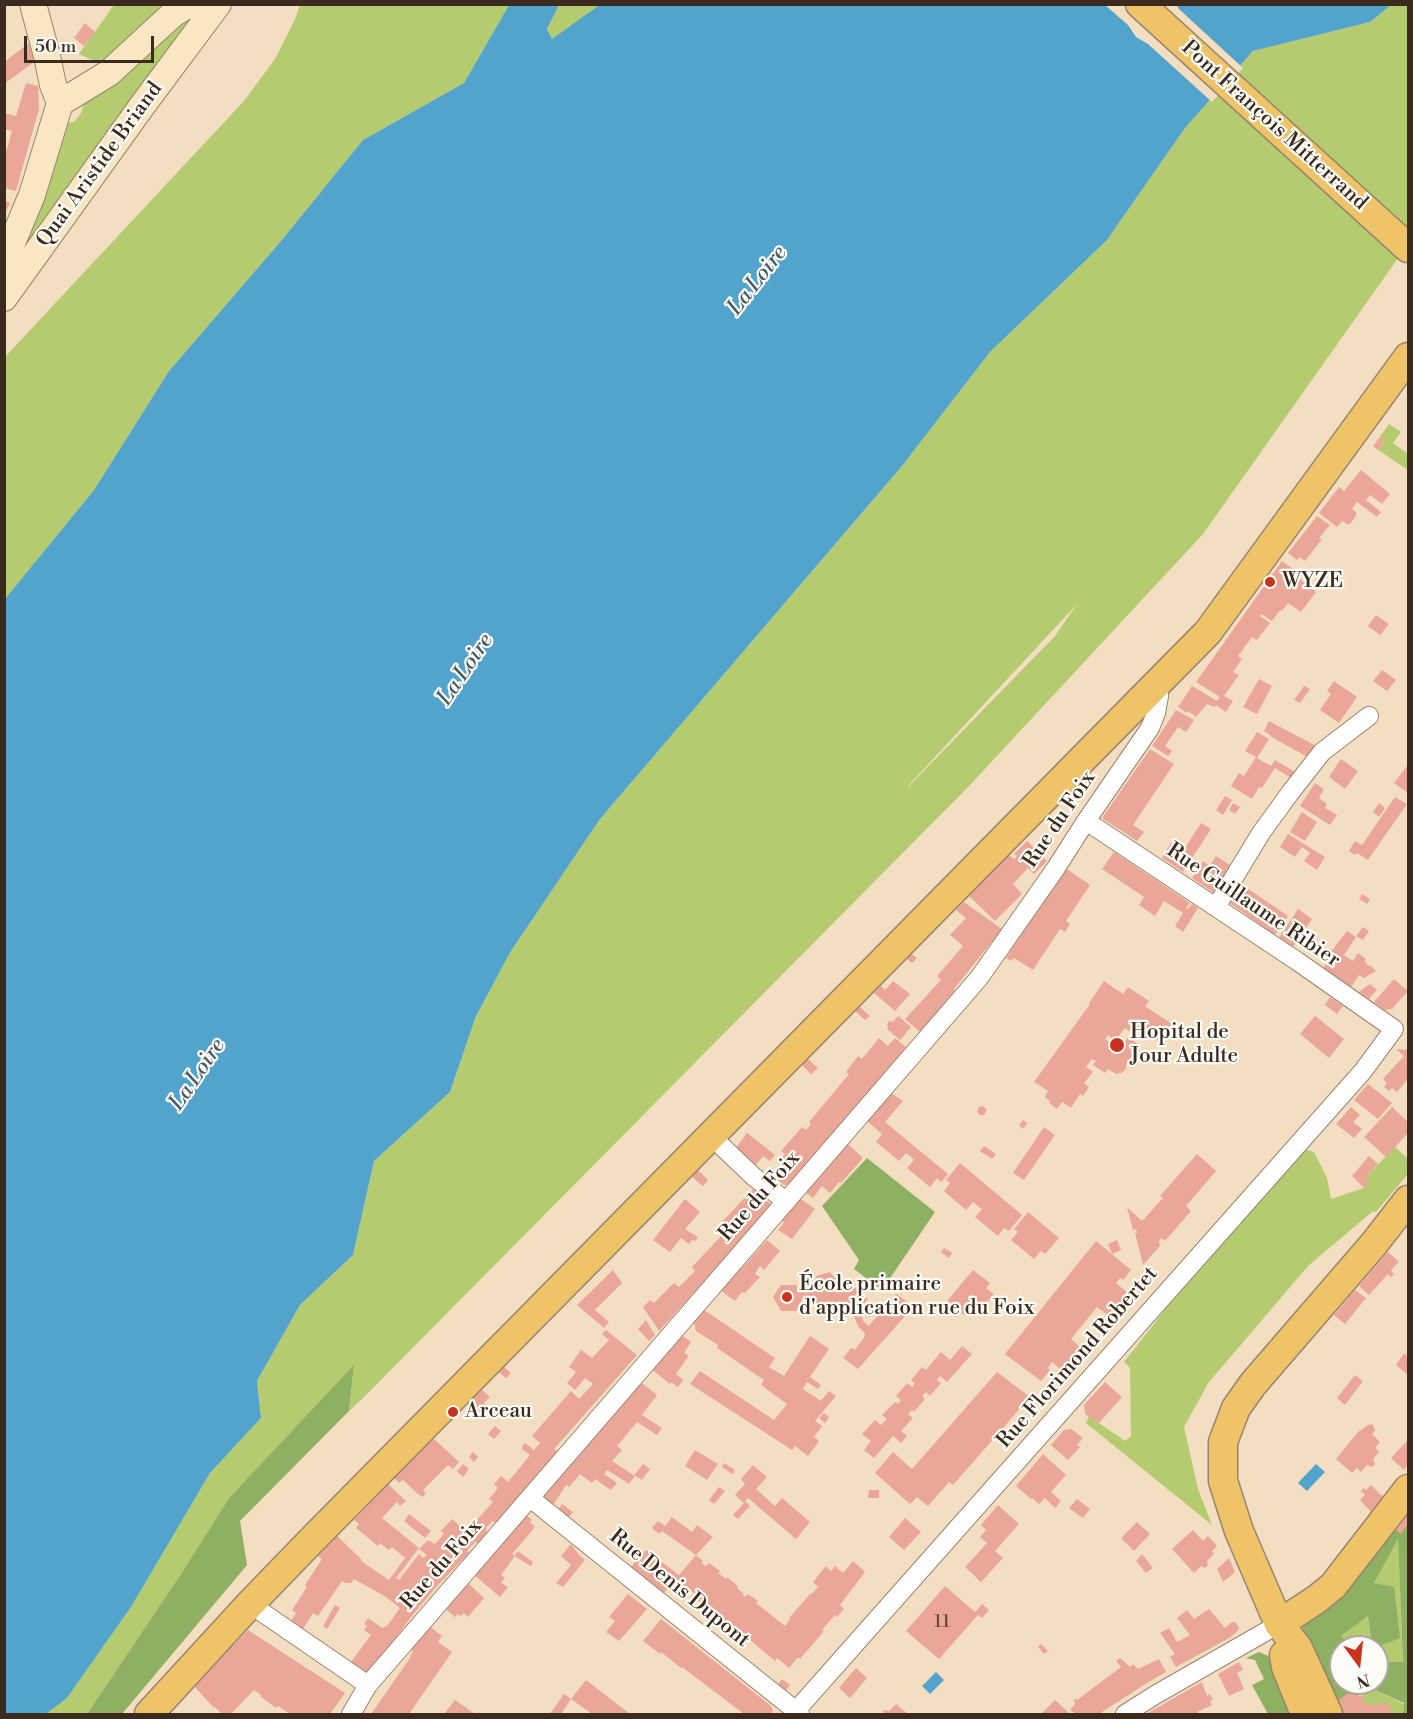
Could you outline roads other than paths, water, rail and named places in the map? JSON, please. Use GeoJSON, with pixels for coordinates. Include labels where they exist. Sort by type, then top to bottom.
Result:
{"type":"FeatureCollection","features":[{"type":"Feature","properties":{"kind":"main road","name":"Pont François Mitterrand"},"geometry":{"type":"LineString","coordinates":[[1140,4],[1408,248]]}},
{"type":"Feature","properties":{"kind":"main road"},"geometry":{"type":"LineString","coordinates":[[149,1714],[250,1604],[1208,632],[1408,357]]}},
{"type":"Feature","properties":{"kind":"main road"},"geometry":{"type":"LineString","coordinates":[[1305,1714],[1286,1666],[1279,1624],[1239,1531],[1223,1481],[1223,1442],[1236,1408],[1253,1384],[1373,1245],[1408,1200]]}},
{"type":"Feature","properties":{"kind":"main road"},"geometry":{"type":"LineString","coordinates":[[1279,1624],[1333,1586],[1408,1489]]}},
{"type":"Feature","properties":{"kind":"main road"},"geometry":{"type":"LineString","coordinates":[[1279,1624],[1298,1648],[1328,1714]]}},
{"type":"Feature","properties":{"kind":"street"},"geometry":{"type":"LineString","coordinates":[[4,262],[32,195],[60,103],[53,85],[33,4]]}},
{"type":"Feature","properties":{"kind":"street"},"geometry":{"type":"LineString","coordinates":[[60,103],[108,73],[173,14],[187,5],[215,8]]}},
{"type":"Feature","properties":{"kind":"street","name":"Quai Aristide Briand"},"geometry":{"type":"LineString","coordinates":[[4,298],[215,8]]}},
{"type":"Feature","properties":{"kind":"street","name":"Rue du Foix"},"geometry":{"type":"LineString","coordinates":[[351,1714],[368,1685],[979,978],[1150,728],[1158,705],[1159,683]]}},
{"type":"Feature","properties":{"kind":"street"},"geometry":{"type":"LineString","coordinates":[[1216,907],[1261,833],[1322,752],[1369,716]]}},
{"type":"Feature","properties":{"kind":"street","name":"Rue Guillaume Ribier"},"geometry":{"type":"LineString","coordinates":[[1086,821],[1394,1029]]}},
{"type":"Feature","properties":{"kind":"street","name":"Rue Florimond Robertet"},"geometry":{"type":"LineString","coordinates":[[796,1713],[1363,1071],[1394,1029]]}},
{"type":"Feature","properties":{"kind":"street"},"geometry":{"type":"LineString","coordinates":[[711,1136],[754,1177],[786,1201]]}},
{"type":"Feature","properties":{"kind":"street","name":"Rue Denis Dupont"},"geometry":{"type":"LineString","coordinates":[[530,1498],[796,1713]]}},
{"type":"Feature","properties":{"kind":"street"},"geometry":{"type":"LineString","coordinates":[[250,1604],[368,1685]]}},
{"type":"Feature","properties":{"kind":"street"},"geometry":{"type":"LineString","coordinates":[[1125,1714],[1279,1624]]}},
{"type":"Feature","properties":{"kind":"water","name":"La Loire"},"geometry":{"type":"Polygon","coordinates":[[[601,4],[1391,5],[1370,22],[1253,51],[1185,128],[1107,240],[990,352],[902,466],[600,819],[511,951],[476,1016],[450,1092],[374,1161],[353,1255],[300,1305],[257,1381],[261,1418],[210,1473],[131,1607],[67,1698],[46,1714],[5,1714],[5,599],[94,490],[169,371],[281,241],[363,140],[464,83],[509,5],[559,5],[547,29],[552,39],[601,4]]]}},
{"type":"Feature","properties":{"kind":"water"},"geometry":{"type":"Polygon","coordinates":[[[1316,1464],[1325,1472],[1307,1491],[1298,1483],[1316,1464]]]}},
{"type":"Feature","properties":{"kind":"water"},"geometry":{"type":"Polygon","coordinates":[[[936,1672],[944,1680],[930,1694],[922,1686],[936,1672]]]}},
{"type":"Feature","properties":{"kind":"place","name":"WYZE"},"geometry":{"type":"Point","coordinates":[1270,582]}},
{"type":"Feature","properties":{"kind":"place","name":"Hopital de Jour Adulte"},"geometry":{"type":"Point","coordinates":[1117,1045]}},
{"type":"Feature","properties":{"kind":"place","name":"École primaire d'application rue du Foix"},"geometry":{"type":"Point","coordinates":[787,1297]}},
{"type":"Feature","properties":{"kind":"place","name":"Arceau"},"geometry":{"type":"Point","coordinates":[453,1412]}}]}
